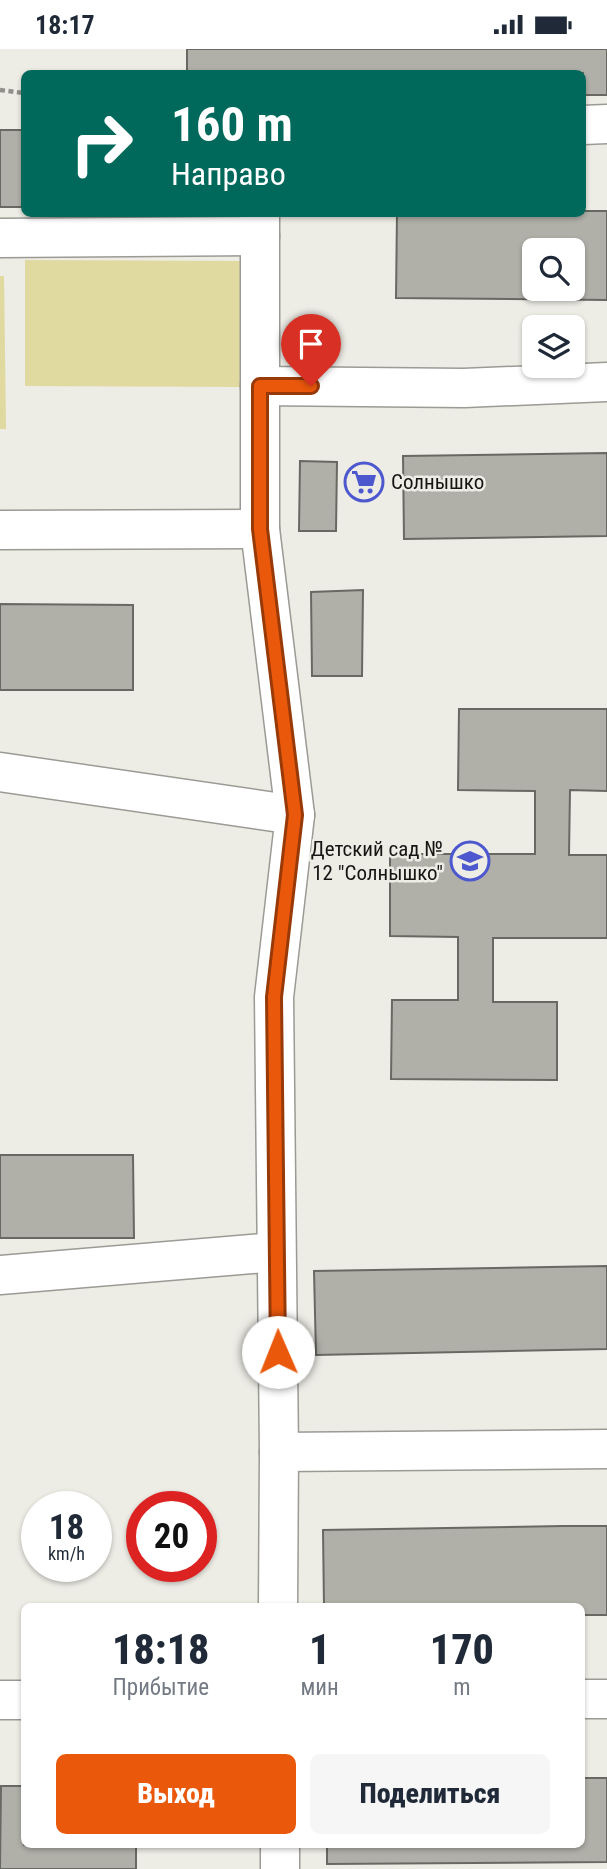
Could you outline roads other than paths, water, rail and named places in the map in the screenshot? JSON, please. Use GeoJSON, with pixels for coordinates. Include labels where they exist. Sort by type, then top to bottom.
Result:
{"type":"FeatureCollection","features":[{"type":"Feature","properties":{"kind":"lane"},"geometry":{"type":"LineString","coordinates":[[586,125],[607,124]]}},
{"type":"Feature","properties":{"kind":"lane"},"geometry":{"type":"LineString","coordinates":[[0,238],[260,225],[260,529],[295,815],[274,997],[278,1603]]}},
{"type":"Feature","properties":{"kind":"lane"},"geometry":{"type":"LineString","coordinates":[[260,386],[464,388],[607,382]]}},
{"type":"Feature","properties":{"kind":"lane"},"geometry":{"type":"LineString","coordinates":[[0,530],[260,529]]}},
{"type":"Feature","properties":{"kind":"lane"},"geometry":{"type":"LineString","coordinates":[[0,772],[295,815]]}},
{"type":"Feature","properties":{"kind":"lane"},"geometry":{"type":"LineString","coordinates":[[0,1275],[276,1252]]}},
{"type":"Feature","properties":{"kind":"lane"},"geometry":{"type":"LineString","coordinates":[[279,1452],[607,1450]]}},
{"type":"Feature","properties":{"kind":"lane"},"geometry":{"type":"LineString","coordinates":[[585,1699],[607,1699]]}},
{"type":"Feature","properties":{"kind":"lane"},"geometry":{"type":"LineString","coordinates":[[0,1700],[21,1700]]}},
{"type":"Feature","properties":{"kind":"lane"},"geometry":{"type":"LineString","coordinates":[[280,1848],[280,1869]]}},
{"type":"Feature","properties":{"kind":"place","name":"Солнышко"},"geometry":{"type":"Point","coordinates":[364,482]}},
{"type":"Feature","properties":{"kind":"place","name":"Детский сад № 12 \"Солнышко\""},"geometry":{"type":"Point","coordinates":[470,861]}}]}
